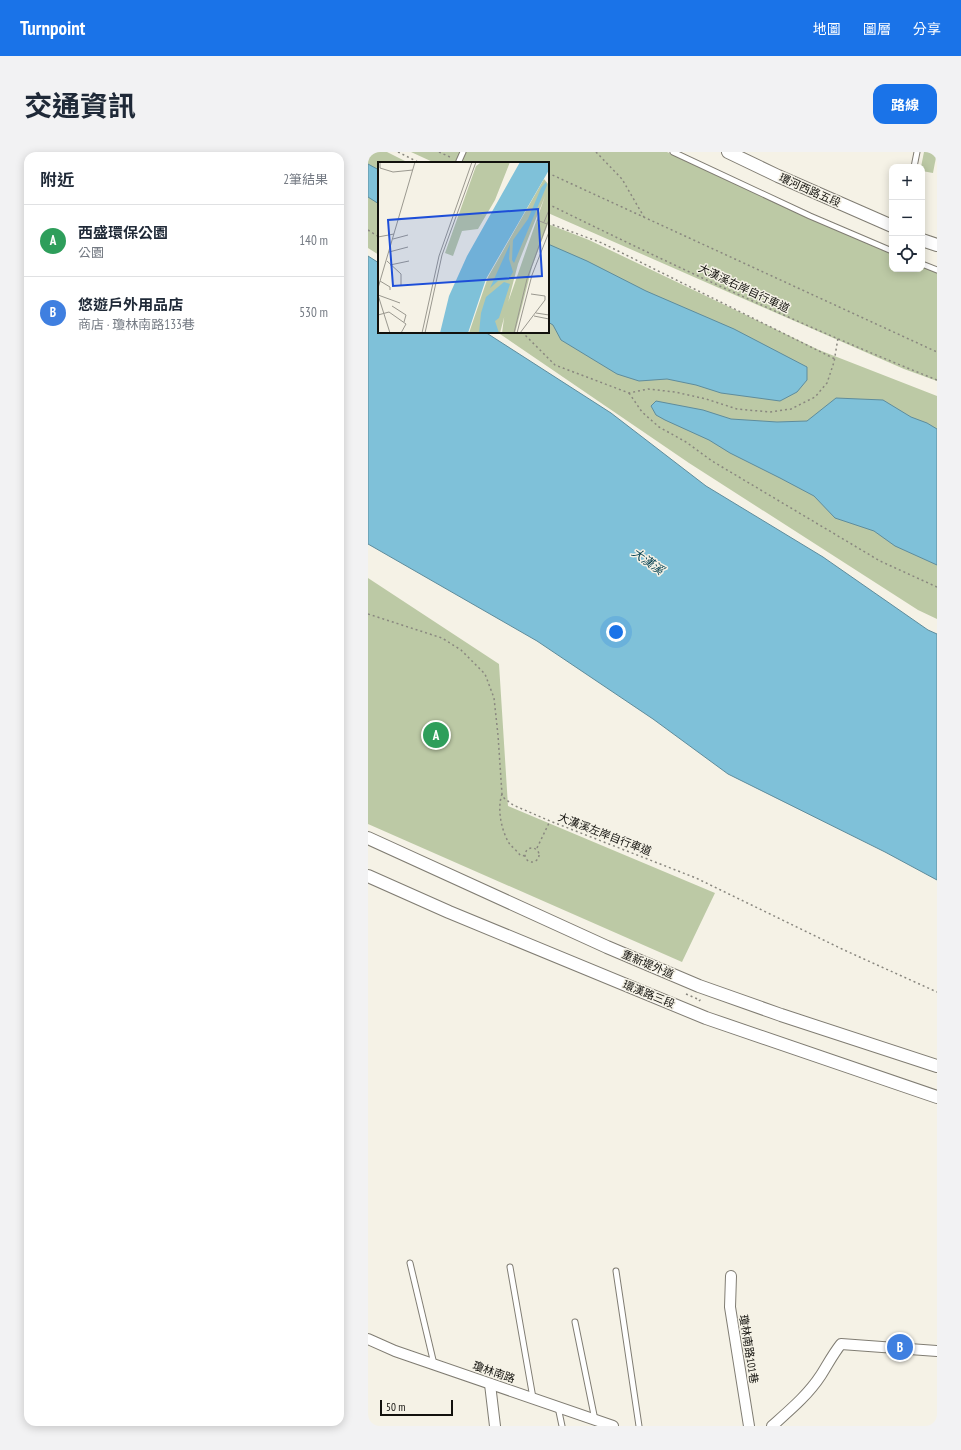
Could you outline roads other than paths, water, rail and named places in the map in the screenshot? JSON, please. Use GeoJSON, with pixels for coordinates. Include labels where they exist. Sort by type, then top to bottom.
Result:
{"type":"FeatureCollection","features":[{"type":"Feature","properties":{"kind":"street","name":"環河西路五段"},"geometry":{"type":"LineString","coordinates":[[728,152],[778,176],[889,225]]}},
{"type":"Feature","properties":{"kind":"street"},"geometry":{"type":"LineString","coordinates":[[925,241],[937,245]]}},
{"type":"Feature","properties":{"kind":"street","name":"重新堤外道"},"geometry":{"type":"LineString","coordinates":[[368,838],[607,947],[699,986],[775,1013],[937,1066]]}},
{"type":"Feature","properties":{"kind":"street","name":"環漢路三段"},"geometry":{"type":"LineString","coordinates":[[368,876],[449,912],[706,1018],[937,1097]]}},
{"type":"Feature","properties":{"kind":"street","name":"瓊林南路101巷"},"geometry":{"type":"LineString","coordinates":[[731,1276],[730,1307],[749,1426]]}},
{"type":"Feature","properties":{"kind":"street","name":"瓊林南路"},"geometry":{"type":"LineString","coordinates":[[368,1339],[395,1351],[613,1426]]}},
{"type":"Feature","properties":{"kind":"street"},"geometry":{"type":"LineString","coordinates":[[772,1426],[800,1402],[821,1376],[833,1353],[841,1344],[937,1351]]}},
{"type":"Feature","properties":{"kind":"street"},"geometry":{"type":"LineString","coordinates":[[490,1384],[495,1426]]}},
{"type":"Feature","properties":{"kind":"lane"},"geometry":{"type":"LineString","coordinates":[[459,161],[463,152]]}},
{"type":"Feature","properties":{"kind":"lane"},"geometry":{"type":"LineString","coordinates":[[673,152],[810,216],[889,250]]}},
{"type":"Feature","properties":{"kind":"lane"},"geometry":{"type":"LineString","coordinates":[[915,164],[917,152]]}},
{"type":"Feature","properties":{"kind":"lane"},"geometry":{"type":"LineString","coordinates":[[925,265],[937,270]]}},
{"type":"Feature","properties":{"kind":"lane"},"geometry":{"type":"LineString","coordinates":[[410,1263],[434,1364]]}},
{"type":"Feature","properties":{"kind":"lane"},"geometry":{"type":"LineString","coordinates":[[510,1267],[533,1398]]}},
{"type":"Feature","properties":{"kind":"lane"},"geometry":{"type":"LineString","coordinates":[[616,1271],[639,1426]]}},
{"type":"Feature","properties":{"kind":"lane"},"geometry":{"type":"LineString","coordinates":[[575,1322],[595,1420]]}},
{"type":"Feature","properties":{"kind":"lane"},"geometry":{"type":"LineString","coordinates":[[558,1407],[562,1426]]}},
{"type":"Feature","properties":{"kind":"water"},"geometry":{"type":"Polygon","coordinates":[[[368,164],[378,169],[378,203],[368,197],[368,164]]]}},
{"type":"Feature","properties":{"kind":"water"},"geometry":{"type":"Polygon","coordinates":[[[549,244],[587,261],[646,291],[734,329],[807,367],[807,380],[797,392],[780,401],[721,393],[696,385],[667,379],[639,381],[617,374],[561,340],[553,325],[549,323],[549,244]]]}},
{"type":"Feature","properties":{"kind":"water","name":"大漢溪"},"geometry":{"type":"Polygon","coordinates":[[[368,256],[378,262],[378,333],[487,333],[611,413],[706,486],[823,557],[928,630],[937,634],[937,880],[885,852],[728,774],[653,719],[537,641],[368,544],[368,256]]]}},
{"type":"Feature","properties":{"kind":"water"},"geometry":{"type":"Polygon","coordinates":[[[836,398],[883,400],[911,417],[927,423],[937,429],[937,565],[895,546],[874,531],[835,518],[814,496],[730,453],[709,440],[665,420],[656,415],[651,406],[656,401],[703,410],[731,419],[777,422],[807,421],[836,398]]]}},
{"type":"Feature","properties":{"kind":"place","name":"西盛環保公園"},"geometry":{"type":"Point","coordinates":[436,735]}},
{"type":"Feature","properties":{"kind":"place","name":"悠遊戶外用品店"},"geometry":{"type":"Point","coordinates":[900,1347]}}]}
